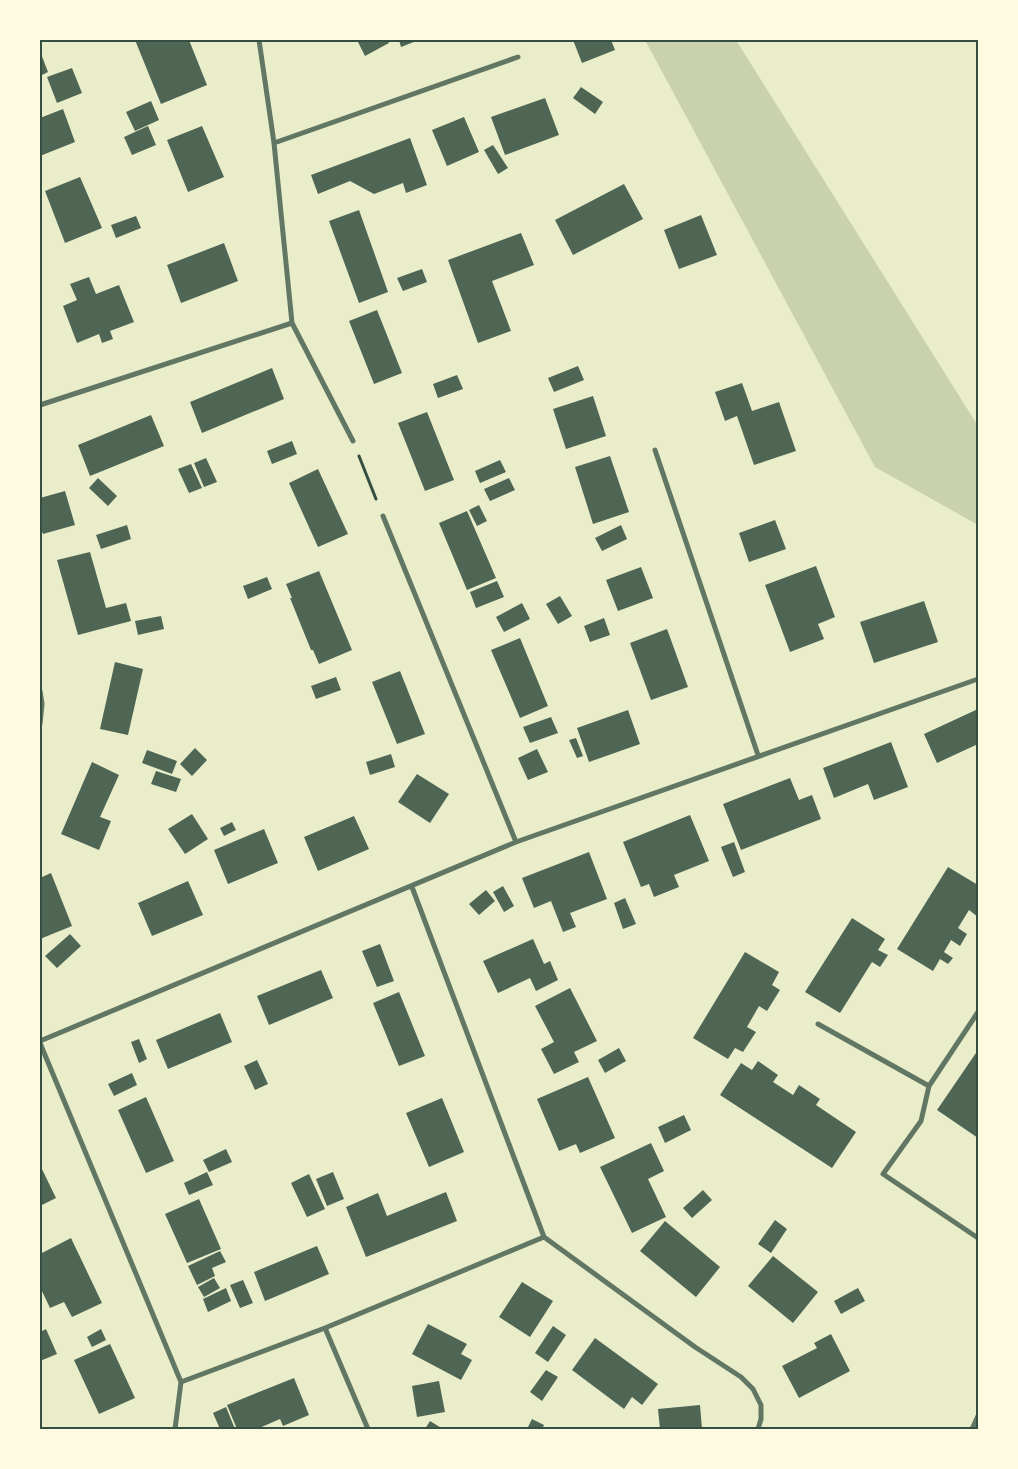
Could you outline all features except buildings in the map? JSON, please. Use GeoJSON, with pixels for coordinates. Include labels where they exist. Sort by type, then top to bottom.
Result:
{"type":"FeatureCollection","features":[{"type":"Feature","properties":{"kind":"street"},"geometry":{"type":"LineString","coordinates":[[259,40],[274,143],[292,323],[353,441]]}},
{"type":"Feature","properties":{"kind":"street"},"geometry":{"type":"LineString","coordinates":[[274,143],[518,57]]}},
{"type":"Feature","properties":{"kind":"street"},"geometry":{"type":"LineString","coordinates":[[40,405],[292,323]]}},
{"type":"Feature","properties":{"kind":"street"},"geometry":{"type":"LineString","coordinates":[[656,450],[758,755]]}},
{"type":"Feature","properties":{"kind":"street"},"geometry":{"type":"LineString","coordinates":[[383,516],[516,842]]}},
{"type":"Feature","properties":{"kind":"street"},"geometry":{"type":"LineString","coordinates":[[175,1429],[181,1382],[40,1042],[516,842],[758,755],[978,679]]}},
{"type":"Feature","properties":{"kind":"street"},"geometry":{"type":"LineString","coordinates":[[40,691],[42,704],[40,724]]}},
{"type":"Feature","properties":{"kind":"street"},"geometry":{"type":"LineString","coordinates":[[412,887],[544,1237],[695,1347],[741,1377],[753,1389],[761,1405],[761,1419],[758,1429]]}},
{"type":"Feature","properties":{"kind":"street"},"geometry":{"type":"LineString","coordinates":[[977,1016],[929,1086],[921,1121],[883,1174],[978,1238]]}},
{"type":"Feature","properties":{"kind":"street"},"geometry":{"type":"LineString","coordinates":[[818,1024],[929,1086]]}},
{"type":"Feature","properties":{"kind":"street"},"geometry":{"type":"LineString","coordinates":[[181,1382],[326,1328],[544,1237]]}},
{"type":"Feature","properties":{"kind":"street"},"geometry":{"type":"LineString","coordinates":[[326,1328],[368,1429]]}},
{"type":"Feature","properties":{"kind":"street"},"geometry":{"type":"LineString","coordinates":[[972,1429],[978,1416]]}},
{"type":"Feature","properties":{"kind":"path"},"geometry":{"type":"LineString","coordinates":[[353,441],[383,516]]}},
{"type":"Feature","properties":{"kind":"green space"},"geometry":{"type":"Polygon","coordinates":[[[645,40],[736,40],[978,426],[978,525],[875,467],[645,40]]]}}]}
